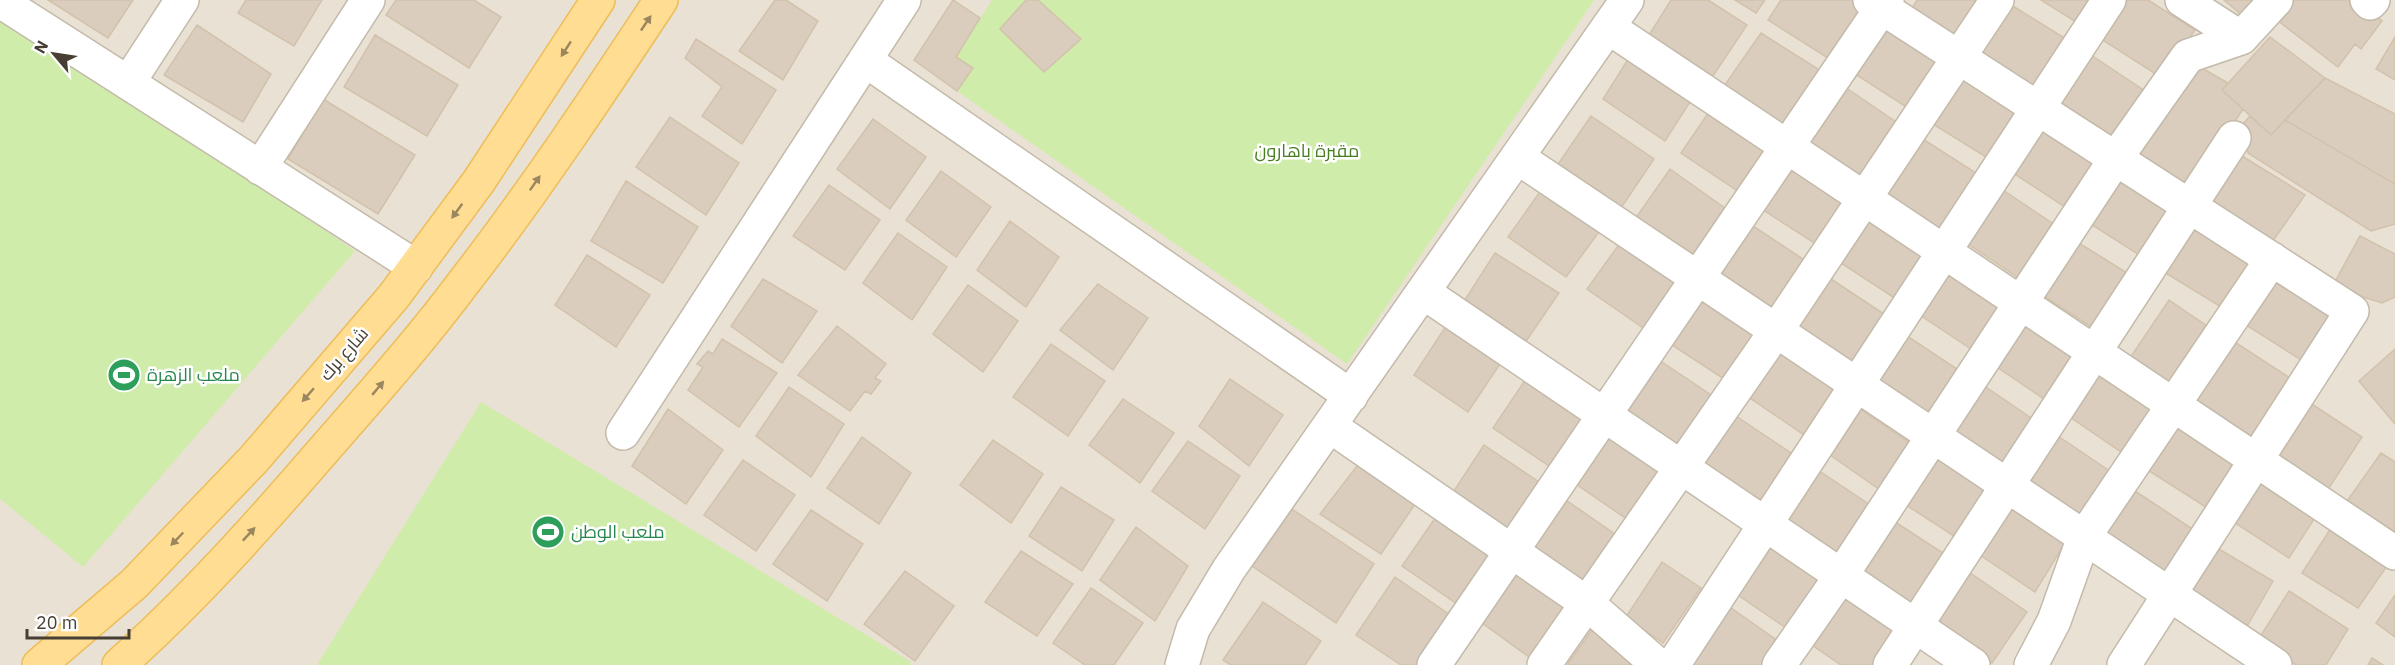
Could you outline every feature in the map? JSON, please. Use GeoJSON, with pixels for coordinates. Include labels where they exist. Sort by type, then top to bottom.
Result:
{"type":"FeatureCollection","features":[{"type":"Feature","properties":{"kind":"main road","name":"شارع برك"},"geometry":{"type":"LineString","coordinates":[[39,665],[134,584],[246,467],[394,296],[479,181],[598,0]]}},
{"type":"Feature","properties":{"kind":"main road"},"geometry":{"type":"LineString","coordinates":[[119,665],[155,633],[278,503],[464,283],[557,153],[661,0]]}},
{"type":"Feature","properties":{"kind":"street"},"geometry":{"type":"LineString","coordinates":[[128,83],[182,0]]}},
{"type":"Feature","properties":{"kind":"street"},"geometry":{"type":"LineString","coordinates":[[260,168],[368,0]]}},
{"type":"Feature","properties":{"kind":"street"},"geometry":{"type":"LineString","coordinates":[[623,434],[904,0]]}},
{"type":"Feature","properties":{"kind":"street"},"geometry":{"type":"LineString","coordinates":[[1182,665],[1193,629],[1229,569],[1627,0]]}},
{"type":"Feature","properties":{"kind":"street"},"geometry":{"type":"LineString","coordinates":[[1544,665],[1776,331],[1997,0]]}},
{"type":"Feature","properties":{"kind":"street"},"geometry":{"type":"LineString","coordinates":[[1672,665],[2109,0]]}},
{"type":"Feature","properties":{"kind":"street"},"geometry":{"type":"LineString","coordinates":[[2182,0],[2241,38]]}},
{"type":"Feature","properties":{"kind":"street"},"geometry":{"type":"LineString","coordinates":[[1779,665],[1841,576],[2116,158],[2188,56],[2241,38],[2276,0]]}},
{"type":"Feature","properties":{"kind":"street"},"geometry":{"type":"LineString","coordinates":[[2367,0],[2370,3],[2373,0]]}},
{"type":"Feature","properties":{"kind":"street"},"geometry":{"type":"LineString","coordinates":[[0,1],[416,267]]}},
{"type":"Feature","properties":{"kind":"street"},"geometry":{"type":"LineString","coordinates":[[1434,665],[1787,147],[1880,3],[1959,57],[2352,311],[2124,665]]}},
{"type":"Feature","properties":{"kind":"street"},"geometry":{"type":"LineString","coordinates":[[1608,27],[2395,553]]}},
{"type":"Feature","properties":{"kind":"street"},"geometry":{"type":"LineString","coordinates":[[865,60],[1351,396]]}},
{"type":"Feature","properties":{"kind":"street"},"geometry":{"type":"LineString","coordinates":[[1890,665],[2234,138]]}},
{"type":"Feature","properties":{"kind":"street"},"geometry":{"type":"LineString","coordinates":[[1517,157],[2275,665]]}},
{"type":"Feature","properties":{"kind":"street"},"geometry":{"type":"LineString","coordinates":[[2031,665],[2058,612],[2084,537],[2272,259]]}},
{"type":"Feature","properties":{"kind":"street"},"geometry":{"type":"LineString","coordinates":[[1423,292],[1973,665]]}},
{"type":"Feature","properties":{"kind":"street"},"geometry":{"type":"LineString","coordinates":[[1330,426],[1588,604],[1658,665]]}},
{"type":"Feature","properties":{"kind":"shaded area"},"geometry":{"type":"Polygon","coordinates":[[[0,0],[2395,0],[2395,665],[0,665],[0,0]]]}},
{"type":"Feature","properties":{"kind":"green space","name":"مقبرة باهارون"},"geometry":{"type":"Polygon","coordinates":[[[992,0],[1594,0],[1347,364],[957,91],[973,68],[956,57],[992,0]]]}},
{"type":"Feature","properties":{"kind":"green space","name":"ملعب الزهرة"},"geometry":{"type":"Polygon","coordinates":[[[0,10],[355,251],[83,567],[0,499],[0,10]]]}},
{"type":"Feature","properties":{"kind":"green space","name":"ملعب الوطن"},"geometry":{"type":"Polygon","coordinates":[[[481,402],[911,662],[909,665],[317,665],[481,402]]]}},
{"type":"Feature","properties":{"kind":"building"},"geometry":{"type":"Polygon","coordinates":[[[48,0],[133,0],[108,38],[48,0]]]}},
{"type":"Feature","properties":{"kind":"building"},"geometry":{"type":"Polygon","coordinates":[[[246,0],[322,0],[294,46],[238,13],[246,0]]]}},
{"type":"Feature","properties":{"kind":"building"},"geometry":{"type":"Polygon","coordinates":[[[396,0],[474,0],[501,17],[469,68],[386,15],[396,0]]]}},
{"type":"Feature","properties":{"kind":"building"},"geometry":{"type":"Polygon","coordinates":[[[775,0],[786,0],[818,21],[783,80],[739,51],[775,0]]]}},
{"type":"Feature","properties":{"kind":"building"},"geometry":{"type":"Polygon","coordinates":[[[953,0],[980,18],[956,57],[973,68],[957,91],[914,60],[953,0]]]}},
{"type":"Feature","properties":{"kind":"building"},"geometry":{"type":"Polygon","coordinates":[[[1026,0],[1038,0],[1081,39],[1044,72],[1000,29],[1026,0]]]}},
{"type":"Feature","properties":{"kind":"building"},"geometry":{"type":"Polygon","coordinates":[[[1671,0],[1708,0],[1747,25],[1711,79],[1646,40],[1671,0]]]}},
{"type":"Feature","properties":{"kind":"building"},"geometry":{"type":"Polygon","coordinates":[[[1735,0],[1765,0],[1756,13],[1735,0]]]}},
{"type":"Feature","properties":{"kind":"building"},"geometry":{"type":"Polygon","coordinates":[[[1781,0],[1856,0],[1867,7],[1831,60],[1768,20],[1781,0]]]}},
{"type":"Feature","properties":{"kind":"building"},"geometry":{"type":"Polygon","coordinates":[[[1917,0],[1983,0],[1955,45],[1908,15],[1917,0]]]}},
{"type":"Feature","properties":{"kind":"building"},"geometry":{"type":"Polygon","coordinates":[[[2041,0],[2101,0],[2084,27],[2041,0]]]}},
{"type":"Feature","properties":{"kind":"building"},"geometry":{"type":"Polygon","coordinates":[[[2122,0],[2148,0],[2195,30],[2162,78],[2098,37],[2122,0]]]}},
{"type":"Feature","properties":{"kind":"building"},"geometry":{"type":"Polygon","coordinates":[[[2224,0],[2263,0],[2245,18],[2224,0]]]}},
{"type":"Feature","properties":{"kind":"building"},"geometry":{"type":"Polygon","coordinates":[[[2292,0],[2355,0],[2382,21],[2361,49],[2355,44],[2338,67],[2277,20],[2292,0]]]}},
{"type":"Feature","properties":{"kind":"building"},"geometry":{"type":"Polygon","coordinates":[[[2008,3],[2071,42],[2038,95],[1976,54],[2008,3]]]}},
{"type":"Feature","properties":{"kind":"building"},"geometry":{"type":"Polygon","coordinates":[[[1884,21],[1942,58],[1911,110],[1852,72],[1884,21]]]}},
{"type":"Feature","properties":{"kind":"building"},"geometry":{"type":"Polygon","coordinates":[[[197,25],[271,74],[243,122],[164,75],[197,25]]]}},
{"type":"Feature","properties":{"kind":"building"},"geometry":{"type":"Polygon","coordinates":[[[1761,33],[1821,71],[1781,127],[1722,89],[1761,33]]]}},
{"type":"Feature","properties":{"kind":"building"},"geometry":{"type":"Polygon","coordinates":[[[375,35],[458,85],[427,136],[344,87],[375,35]]]}},
{"type":"Feature","properties":{"kind":"building"},"geometry":{"type":"Polygon","coordinates":[[[2270,37],[2325,78],[2271,135],[2222,90],[2270,37]]]}},
{"type":"Feature","properties":{"kind":"building"},"geometry":{"type":"Polygon","coordinates":[[[2395,37],[2395,80],[2376,69],[2395,37]]]}},
{"type":"Feature","properties":{"kind":"building"},"geometry":{"type":"Polygon","coordinates":[[[696,39],[776,90],[742,144],[702,116],[722,87],[685,58],[696,39]]]}},
{"type":"Feature","properties":{"kind":"building"},"geometry":{"type":"Polygon","coordinates":[[[1632,53],[1695,94],[1665,141],[1603,99],[1632,53]]]}},
{"type":"Feature","properties":{"kind":"building"},"geometry":{"type":"Polygon","coordinates":[[[2088,53],[2145,91],[2112,142],[2053,104],[2088,53]]]}},
{"type":"Feature","properties":{"kind":"building"},"geometry":{"type":"Polygon","coordinates":[[[2193,63],[2228,83],[2222,90],[2243,109],[2187,193],[2129,154],[2193,63]]]}},
{"type":"Feature","properties":{"kind":"building"},"geometry":{"type":"Polygon","coordinates":[[[1962,69],[2027,110],[1994,162],[1928,121],[1962,69]]]}},
{"type":"Feature","properties":{"kind":"building"},"geometry":{"type":"Polygon","coordinates":[[[2325,78],[2395,114],[2395,184],[2285,120],[2325,78]]]}},
{"type":"Feature","properties":{"kind":"building"},"geometry":{"type":"Polygon","coordinates":[[[1842,85],[1899,124],[1863,178],[1804,140],[1842,85]]]}},
{"type":"Feature","properties":{"kind":"building"},"geometry":{"type":"Polygon","coordinates":[[[323,99],[415,155],[378,214],[288,159],[323,99]]]}},
{"type":"Feature","properties":{"kind":"building"},"geometry":{"type":"Polygon","coordinates":[[[1713,106],[1769,145],[1739,192],[1681,153],[1713,106]]]}},
{"type":"Feature","properties":{"kind":"building"},"geometry":{"type":"Polygon","coordinates":[[[1591,116],[1654,159],[1617,214],[1554,170],[1591,116]]]}},
{"type":"Feature","properties":{"kind":"building"},"geometry":{"type":"Polygon","coordinates":[[[2250,116],[2271,135],[2285,120],[2395,184],[2395,224],[2371,231],[2248,153],[2242,125],[2250,116]]]}},
{"type":"Feature","properties":{"kind":"building"},"geometry":{"type":"Polygon","coordinates":[[[670,117],[739,163],[706,215],[636,167],[670,117]]]}},
{"type":"Feature","properties":{"kind":"building"},"geometry":{"type":"Polygon","coordinates":[[[873,119],[926,157],[890,209],[837,169],[873,119]]]}},
{"type":"Feature","properties":{"kind":"building"},"geometry":{"type":"Polygon","coordinates":[[[2042,120],[2104,161],[2071,211],[2007,169],[2042,120]]]}},
{"type":"Feature","properties":{"kind":"building"},"geometry":{"type":"Polygon","coordinates":[[[1918,136],[1979,175],[1942,230],[1882,192],[1918,136]]]}},
{"type":"Feature","properties":{"kind":"building"},"geometry":{"type":"Polygon","coordinates":[[[2242,156],[2305,195],[2268,248],[2206,208],[2242,156]]]}},
{"type":"Feature","properties":{"kind":"building"},"geometry":{"type":"Polygon","coordinates":[[[1787,157],[1852,199],[1819,246],[1757,206],[1787,157]]]}},
{"type":"Feature","properties":{"kind":"building"},"geometry":{"type":"Polygon","coordinates":[[[1670,169],[1729,211],[1696,264],[1633,222],[1670,169]]]}},
{"type":"Feature","properties":{"kind":"building"},"geometry":{"type":"Polygon","coordinates":[[[2118,170],[2177,207],[2144,258],[2086,221],[2118,170]]]}},
{"type":"Feature","properties":{"kind":"building"},"geometry":{"type":"Polygon","coordinates":[[[941,171],[991,207],[956,257],[906,220],[941,171]]]}},
{"type":"Feature","properties":{"kind":"building"},"geometry":{"type":"Polygon","coordinates":[[[626,181],[698,227],[663,283],[591,241],[626,181]]]}},
{"type":"Feature","properties":{"kind":"building"},"geometry":{"type":"Polygon","coordinates":[[[829,185],[880,220],[845,270],[793,236],[829,185]]]}},
{"type":"Feature","properties":{"kind":"building"},"geometry":{"type":"Polygon","coordinates":[[[1544,186],[1604,225],[1566,277],[1508,237],[1544,186]]]}},
{"type":"Feature","properties":{"kind":"building"},"geometry":{"type":"Polygon","coordinates":[[[1997,186],[2055,225],[2020,279],[1962,240],[1997,186]]]}},
{"type":"Feature","properties":{"kind":"building"},"geometry":{"type":"Polygon","coordinates":[[[1869,209],[1931,251],[1899,301],[1835,259],[1869,209]]]}},
{"type":"Feature","properties":{"kind":"building"},"geometry":{"type":"Polygon","coordinates":[[[1010,221],[1059,257],[1026,307],[977,270],[1010,221]]]}},
{"type":"Feature","properties":{"kind":"building"},"geometry":{"type":"Polygon","coordinates":[[[2196,221],[2258,259],[2226,310],[2164,272],[2196,221]]]}},
{"type":"Feature","properties":{"kind":"building"},"geometry":{"type":"Polygon","coordinates":[[[1747,222],[1806,261],[1771,314],[1712,274],[1747,222]]]}},
{"type":"Feature","properties":{"kind":"building"},"geometry":{"type":"Polygon","coordinates":[[[898,233],[947,267],[912,320],[863,283],[898,233]]]}},
{"type":"Feature","properties":{"kind":"building"},"geometry":{"type":"Polygon","coordinates":[[[2360,236],[2395,254],[2395,297],[2382,303],[2332,287],[2360,236]]]}},
{"type":"Feature","properties":{"kind":"building"},"geometry":{"type":"Polygon","coordinates":[[[1623,239],[1684,280],[1649,332],[1587,289],[1623,239]]]}},
{"type":"Feature","properties":{"kind":"building"},"geometry":{"type":"Polygon","coordinates":[[[2074,240],[2132,276],[2096,330],[2039,293],[2074,240]]]}},
{"type":"Feature","properties":{"kind":"building"},"geometry":{"type":"Polygon","coordinates":[[[1495,253],[1559,293],[1522,347],[1461,306],[1495,253]]]}},
{"type":"Feature","properties":{"kind":"building"},"geometry":{"type":"Polygon","coordinates":[[[587,255],[650,295],[616,347],[555,305],[587,255]]]}},
{"type":"Feature","properties":{"kind":"building"},"geometry":{"type":"Polygon","coordinates":[[[1946,262],[2006,301],[1974,351],[1914,311],[1946,262]]]}},
{"type":"Feature","properties":{"kind":"building"},"geometry":{"type":"Polygon","coordinates":[[[1825,275],[1887,316],[1851,369],[1790,328],[1825,275]]]}},
{"type":"Feature","properties":{"kind":"building"},"geometry":{"type":"Polygon","coordinates":[[[2271,275],[2338,318],[2309,365],[2240,321],[2271,275]]]}},
{"type":"Feature","properties":{"kind":"building"},"geometry":{"type":"Polygon","coordinates":[[[763,279],[817,311],[782,363],[731,326],[763,279]]]}},
{"type":"Feature","properties":{"kind":"building"},"geometry":{"type":"Polygon","coordinates":[[[1098,284],[1148,318],[1113,370],[1060,330],[1098,284]]]}},
{"type":"Feature","properties":{"kind":"building"},"geometry":{"type":"Polygon","coordinates":[[[968,285],[1018,321],[983,372],[933,334],[968,285]]]}},
{"type":"Feature","properties":{"kind":"building"},"geometry":{"type":"Polygon","coordinates":[[[1701,293],[1758,331],[1724,379],[1666,341],[1701,293]]]}},
{"type":"Feature","properties":{"kind":"building"},"geometry":{"type":"Polygon","coordinates":[[[2169,300],[2210,328],[2172,385],[2130,358],[2169,300]]]}},
{"type":"Feature","properties":{"kind":"building"},"geometry":{"type":"Polygon","coordinates":[[[2024,317],[2082,356],[2050,403],[1991,363],[2024,317]]]}},
{"type":"Feature","properties":{"kind":"building"},"geometry":{"type":"Polygon","coordinates":[[[1450,320],[1504,358],[1468,412],[1414,375],[1450,320]]]}},
{"type":"Feature","properties":{"kind":"building"},"geometry":{"type":"Polygon","coordinates":[[[837,326],[886,364],[875,378],[881,381],[871,394],[865,391],[850,411],[798,375],[837,326]]]}},
{"type":"Feature","properties":{"kind":"building"},"geometry":{"type":"Polygon","coordinates":[[[1901,332],[1963,373],[1931,426],[1867,385],[1901,332]]]}},
{"type":"Feature","properties":{"kind":"building"},"geometry":{"type":"Polygon","coordinates":[[[722,339],[777,373],[739,427],[688,390],[703,367],[697,364],[708,351],[713,354],[722,339]]]}},
{"type":"Feature","properties":{"kind":"building"},"geometry":{"type":"Polygon","coordinates":[[[2230,339],[2290,378],[2251,438],[2191,398],[2230,339]]]}},
{"type":"Feature","properties":{"kind":"building"},"geometry":{"type":"Polygon","coordinates":[[[1051,344],[1105,381],[1068,436],[1013,397],[1051,344]]]}},
{"type":"Feature","properties":{"kind":"building"},"geometry":{"type":"Polygon","coordinates":[[[1778,345],[1840,387],[1807,437],[1744,394],[1778,345]]]}},
{"type":"Feature","properties":{"kind":"building"},"geometry":{"type":"Polygon","coordinates":[[[2395,349],[2395,424],[2359,381],[2395,349]]]}},
{"type":"Feature","properties":{"kind":"building"},"geometry":{"type":"Polygon","coordinates":[[[1656,358],[1717,399],[1680,452],[1619,412],[1656,358]]]}},
{"type":"Feature","properties":{"kind":"building"},"geometry":{"type":"Polygon","coordinates":[[[2098,367],[2155,406],[2124,454],[2067,415],[2098,367]]]}},
{"type":"Feature","properties":{"kind":"building"},"geometry":{"type":"Polygon","coordinates":[[[1530,373],[1591,415],[1555,470],[1493,428],[1530,373]]]}},
{"type":"Feature","properties":{"kind":"building"},"geometry":{"type":"Polygon","coordinates":[[[1230,379],[1283,415],[1249,466],[1199,426],[1230,379]]]}},
{"type":"Feature","properties":{"kind":"building"},"geometry":{"type":"Polygon","coordinates":[[[1980,383],[2040,424],[2005,475],[1944,434],[1980,383]]]}},
{"type":"Feature","properties":{"kind":"building"},"geometry":{"type":"Polygon","coordinates":[[[789,387],[844,424],[811,477],[756,436],[789,387]]]}},
{"type":"Feature","properties":{"kind":"building"},"geometry":{"type":"Polygon","coordinates":[[[1123,399],[1174,433],[1140,483],[1089,445],[1123,399]]]}},
{"type":"Feature","properties":{"kind":"building"},"geometry":{"type":"Polygon","coordinates":[[[2304,399],[2362,437],[2327,491],[2270,452],[2304,399]]]}},
{"type":"Feature","properties":{"kind":"building"},"geometry":{"type":"Polygon","coordinates":[[[1854,405],[1913,445],[1883,492],[1823,450],[1854,405]]]}},
{"type":"Feature","properties":{"kind":"building"},"geometry":{"type":"Polygon","coordinates":[[[668,409],[723,450],[686,504],[632,466],[668,409]]]}},
{"type":"Feature","properties":{"kind":"building"},"geometry":{"type":"Polygon","coordinates":[[[1733,414],[1794,455],[1760,506],[1699,464],[1733,414]]]}},
{"type":"Feature","properties":{"kind":"building"},"geometry":{"type":"Polygon","coordinates":[[[2175,424],[2236,464],[2209,509],[2146,469],[2175,424]]]}},
{"type":"Feature","properties":{"kind":"building"},"geometry":{"type":"Polygon","coordinates":[[[1611,429],[1670,470],[1634,524],[1573,482],[1611,429]]]}},
{"type":"Feature","properties":{"kind":"building"},"geometry":{"type":"Polygon","coordinates":[[[2055,434],[2111,472],[2077,521],[2022,484],[2055,434]]]}},
{"type":"Feature","properties":{"kind":"building"},"geometry":{"type":"Polygon","coordinates":[[[862,437],[911,473],[879,524],[827,488],[862,437]]]}},
{"type":"Feature","properties":{"kind":"building"},"geometry":{"type":"Polygon","coordinates":[[[993,440],[1043,474],[1011,523],[960,485],[993,440]]]}},
{"type":"Feature","properties":{"kind":"building"},"geometry":{"type":"Polygon","coordinates":[[[1188,441],[1240,476],[1205,529],[1152,491],[1188,441]]]}},
{"type":"Feature","properties":{"kind":"building"},"geometry":{"type":"Polygon","coordinates":[[[1484,445],[1542,484],[1507,540],[1448,500],[1484,445]]]}},
{"type":"Feature","properties":{"kind":"building"},"geometry":{"type":"Polygon","coordinates":[[[2381,453],[2395,462],[2395,537],[2345,504],[2381,453]]]}},
{"type":"Feature","properties":{"kind":"building"},"geometry":{"type":"Polygon","coordinates":[[[1931,454],[1990,493],[1960,540],[1900,501],[1931,454]]]}},
{"type":"Feature","properties":{"kind":"building"},"geometry":{"type":"Polygon","coordinates":[[[1364,457],[1420,497],[1381,554],[1320,514],[1364,457]]]}},
{"type":"Feature","properties":{"kind":"building"},"geometry":{"type":"Polygon","coordinates":[[[743,460],[795,495],[756,551],[704,515],[743,460]]]}},
{"type":"Feature","properties":{"kind":"building"},"geometry":{"type":"Polygon","coordinates":[[[1812,466],[1873,507],[1837,560],[1778,518],[1812,466]]]}},
{"type":"Feature","properties":{"kind":"building"},"geometry":{"type":"Polygon","coordinates":[[[2253,474],[2316,516],[2289,558],[2226,517],[2253,474]]]}},
{"type":"Feature","properties":{"kind":"building"},"geometry":{"type":"Polygon","coordinates":[[[1061,487],[1114,520],[1082,571],[1029,536],[1061,487]]]}},
{"type":"Feature","properties":{"kind":"building"},"geometry":{"type":"Polygon","coordinates":[[[2135,491],[2194,530],[2162,577],[2102,539],[2135,491]]]}},
{"type":"Feature","properties":{"kind":"building"},"geometry":{"type":"Polygon","coordinates":[[[1563,498],[1622,539],[1585,592],[1525,552],[1563,498]]]}},
{"type":"Feature","properties":{"kind":"building"},"geometry":{"type":"Polygon","coordinates":[[[2009,505],[2065,543],[2035,592],[1977,553],[2009,505]]]}},
{"type":"Feature","properties":{"kind":"building"},"geometry":{"type":"Polygon","coordinates":[[[1292,509],[1374,564],[1336,623],[1252,566],[1292,509]]]}},
{"type":"Feature","properties":{"kind":"building"},"geometry":{"type":"Polygon","coordinates":[[[811,510],[863,544],[827,601],[773,564],[811,510]]]}},
{"type":"Feature","properties":{"kind":"building"},"geometry":{"type":"Polygon","coordinates":[[[1440,511],[1498,551],[1460,606],[1402,566],[1440,511]]]}},
{"type":"Feature","properties":{"kind":"building"},"geometry":{"type":"Polygon","coordinates":[[[1889,518],[1949,557],[1914,611],[1853,571],[1889,518]]]}},
{"type":"Feature","properties":{"kind":"building"},"geometry":{"type":"Polygon","coordinates":[[[1136,527],[1188,566],[1155,621],[1100,580],[1136,527]]]}},
{"type":"Feature","properties":{"kind":"building"},"geometry":{"type":"Polygon","coordinates":[[[2331,528],[2387,566],[2358,608],[2302,573],[2331,528]]]}},
{"type":"Feature","properties":{"kind":"building"},"geometry":{"type":"Polygon","coordinates":[[[1768,536],[1828,576],[1792,632],[1732,591],[1768,536]]]}},
{"type":"Feature","properties":{"kind":"building"},"geometry":{"type":"Polygon","coordinates":[[[2207,542],[2273,581],[2242,635],[2177,594],[2207,542]]]}},
{"type":"Feature","properties":{"kind":"building"},"geometry":{"type":"Polygon","coordinates":[[[1021,551],[1073,584],[1037,636],[985,602],[1021,551]]]}},
{"type":"Feature","properties":{"kind":"building"},"geometry":{"type":"Polygon","coordinates":[[[1662,562],[1701,588],[1663,643],[1626,617],[1662,562]]]}},
{"type":"Feature","properties":{"kind":"building"},"geometry":{"type":"Polygon","coordinates":[[[1516,567],[1575,606],[1536,662],[1478,620],[1516,567]]]}},
{"type":"Feature","properties":{"kind":"building"},"geometry":{"type":"Polygon","coordinates":[[[1966,570],[2027,612],[1992,663],[1930,622],[1966,570]]]}},
{"type":"Feature","properties":{"kind":"building"},"geometry":{"type":"Polygon","coordinates":[[[905,571],[954,606],[915,661],[864,624],[905,571]]]}},
{"type":"Feature","properties":{"kind":"building"},"geometry":{"type":"Polygon","coordinates":[[[1395,577],[1453,617],[1422,665],[1401,665],[1356,635],[1395,577]]]}},
{"type":"Feature","properties":{"kind":"building"},"geometry":{"type":"Polygon","coordinates":[[[1091,588],[1143,623],[1114,665],[1085,665],[1053,643],[1091,588]]]}},
{"type":"Feature","properties":{"kind":"building"},"geometry":{"type":"Polygon","coordinates":[[[2289,591],[2348,629],[2326,665],[2296,665],[2258,640],[2289,591]]]}},
{"type":"Feature","properties":{"kind":"building"},"geometry":{"type":"Polygon","coordinates":[[[1844,592],[1900,631],[1878,665],[1841,665],[1809,643],[1844,592]]]}},
{"type":"Feature","properties":{"kind":"building"},"geometry":{"type":"Polygon","coordinates":[[[2395,595],[2395,637],[2376,623],[2395,595]]]}},
{"type":"Feature","properties":{"kind":"building"},"geometry":{"type":"Polygon","coordinates":[[[1263,602],[1321,641],[1305,665],[1231,665],[1223,660],[1263,602]]]}},
{"type":"Feature","properties":{"kind":"building"},"geometry":{"type":"Polygon","coordinates":[[[1724,603],[1781,643],[1767,665],[1690,665],[1724,603]]]}},
{"type":"Feature","properties":{"kind":"building"},"geometry":{"type":"Polygon","coordinates":[[[1595,625],[1652,665],[1567,665],[1595,625]]]}},
{"type":"Feature","properties":{"kind":"building"},"geometry":{"type":"Polygon","coordinates":[[[2372,658],[2383,665],[2368,665],[2372,658]]]}},
{"type":"Feature","properties":{"kind":"place","name":"ملعب الزهرة"},"geometry":{"type":"Point","coordinates":[124,375]}},
{"type":"Feature","properties":{"kind":"place","name":"ملعب الوطن"},"geometry":{"type":"Point","coordinates":[548,532]}}]}
